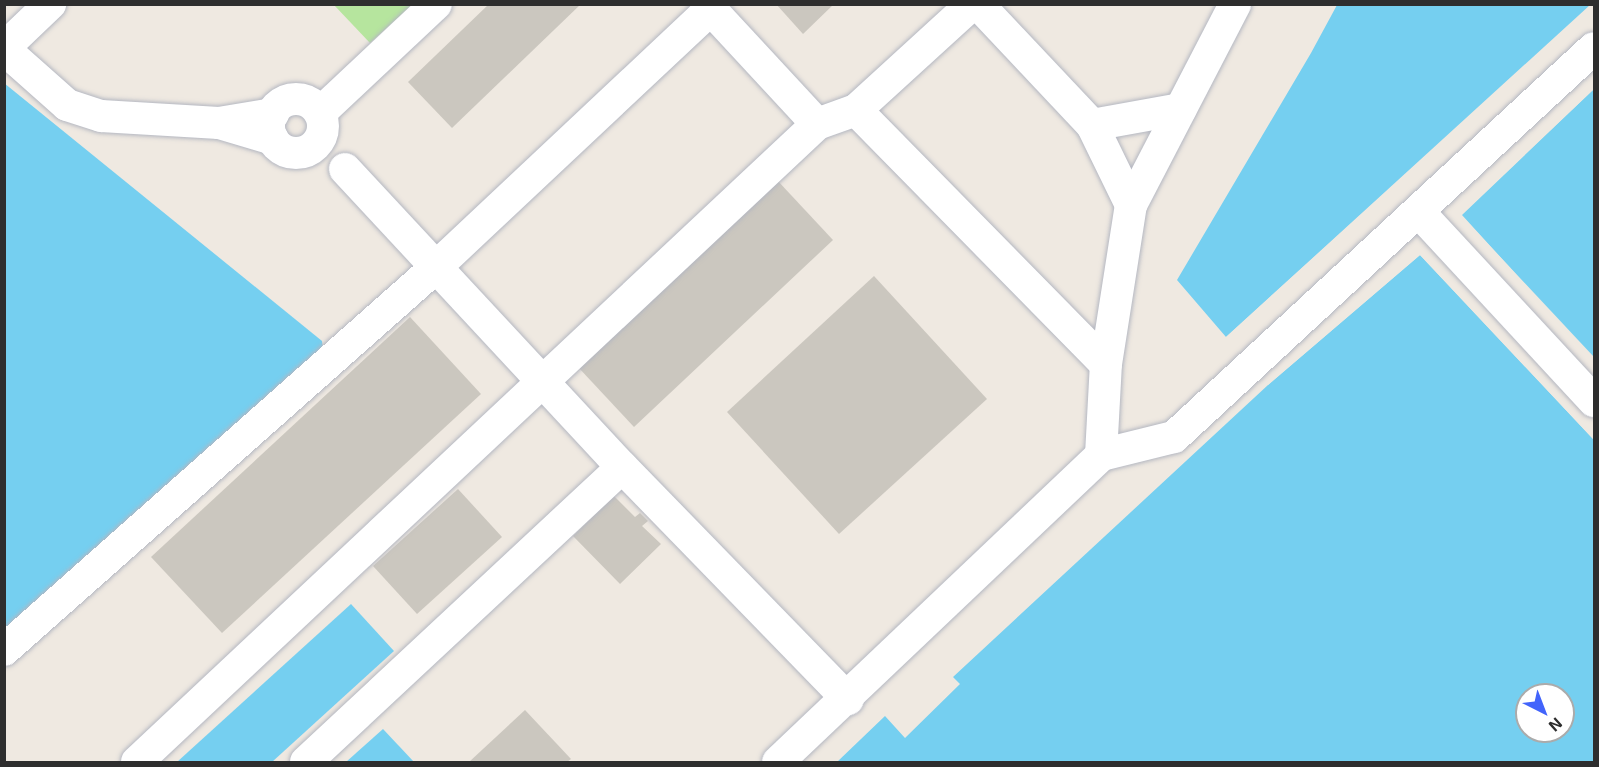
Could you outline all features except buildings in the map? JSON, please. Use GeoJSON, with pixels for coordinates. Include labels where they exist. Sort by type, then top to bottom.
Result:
{"type":"FeatureCollection","features":[{"type":"Feature","properties":{"kind":"lane"},"geometry":{"type":"LineString","coordinates":[[436,4],[317,132],[292,152],[278,145],[273,126],[284,102],[301,99],[309,102],[317,132],[345,169],[435,268],[544,380],[622,467],[848,699]]}},
{"type":"Feature","properties":{"kind":"lane"},"geometry":{"type":"LineString","coordinates":[[137,762],[817,124],[856,110],[972,4]]}},
{"type":"Feature","properties":{"kind":"lane"},"geometry":{"type":"LineString","coordinates":[[978,4],[1092,125],[1131,205]]}},
{"type":"Feature","properties":{"kind":"lane"},"geometry":{"type":"LineString","coordinates":[[1101,455],[1106,364],[1131,205],[1235,4]]}},
{"type":"Feature","properties":{"kind":"lane"},"geometry":{"type":"LineString","coordinates":[[4,650],[435,268],[709,7],[817,124]]}},
{"type":"Feature","properties":{"kind":"lane"},"geometry":{"type":"LineString","coordinates":[[32,10],[4,49],[67,105],[101,116],[273,126]]}},
{"type":"Feature","properties":{"kind":"lane"},"geometry":{"type":"LineString","coordinates":[[778,762],[848,699],[1101,455],[1174,437],[1594,48]]}},
{"type":"Feature","properties":{"kind":"lane"},"geometry":{"type":"LineString","coordinates":[[1092,125],[1181,109]]}},
{"type":"Feature","properties":{"kind":"lane"},"geometry":{"type":"LineString","coordinates":[[856,110],[1106,364]]}},
{"type":"Feature","properties":{"kind":"lane"},"geometry":{"type":"LineString","coordinates":[[1419,212],[1594,401]]}},
{"type":"Feature","properties":{"kind":"lane"},"geometry":{"type":"LineString","coordinates":[[306,762],[622,467]]}},
{"type":"Feature","properties":{"kind":"green space"},"geometry":{"type":"Polygon","coordinates":[[[334,5],[412,5],[370,43],[334,5]]]}},
{"type":"Feature","properties":{"kind":"water"},"geometry":{"type":"Polygon","coordinates":[[[1337,5],[1590,5],[1226,337],[1177,280],[1337,5]]]}},
{"type":"Feature","properties":{"kind":"water"},"geometry":{"type":"Polygon","coordinates":[[[4,83],[322,341],[324,356],[4,638],[4,83]]]}},
{"type":"Feature","properties":{"kind":"water"},"geometry":{"type":"Polygon","coordinates":[[[1594,89],[1594,357],[1461,215],[1594,89]]]}},
{"type":"Feature","properties":{"kind":"water"},"geometry":{"type":"Polygon","coordinates":[[[1420,255],[1594,440],[1594,762],[837,762],[885,716],[905,738],[960,684],[953,677],[1268,385],[1420,255]]]}},
{"type":"Feature","properties":{"kind":"water"},"geometry":{"type":"Polygon","coordinates":[[[351,604],[394,651],[272,762],[177,762],[351,604]]]}},
{"type":"Feature","properties":{"kind":"water"},"geometry":{"type":"Polygon","coordinates":[[[383,729],[414,762],[346,762],[383,729]]]}},
{"type":"Feature","properties":{"kind":"pier"},"geometry":{"type":"Polygon","coordinates":[[[1593,4],[1228,339],[1226,337],[1593,4]]]}},
{"type":"Feature","properties":{"kind":"pier"},"geometry":{"type":"Polygon","coordinates":[[[1594,86],[1594,89],[1462,215],[1594,360],[1458,215],[1594,86]]]}},
{"type":"Feature","properties":{"kind":"pier"},"geometry":{"type":"Polygon","coordinates":[[[1420,252],[1594,436],[1594,440],[1420,255],[1268,385],[1266,383],[1420,252]]]}}]}
